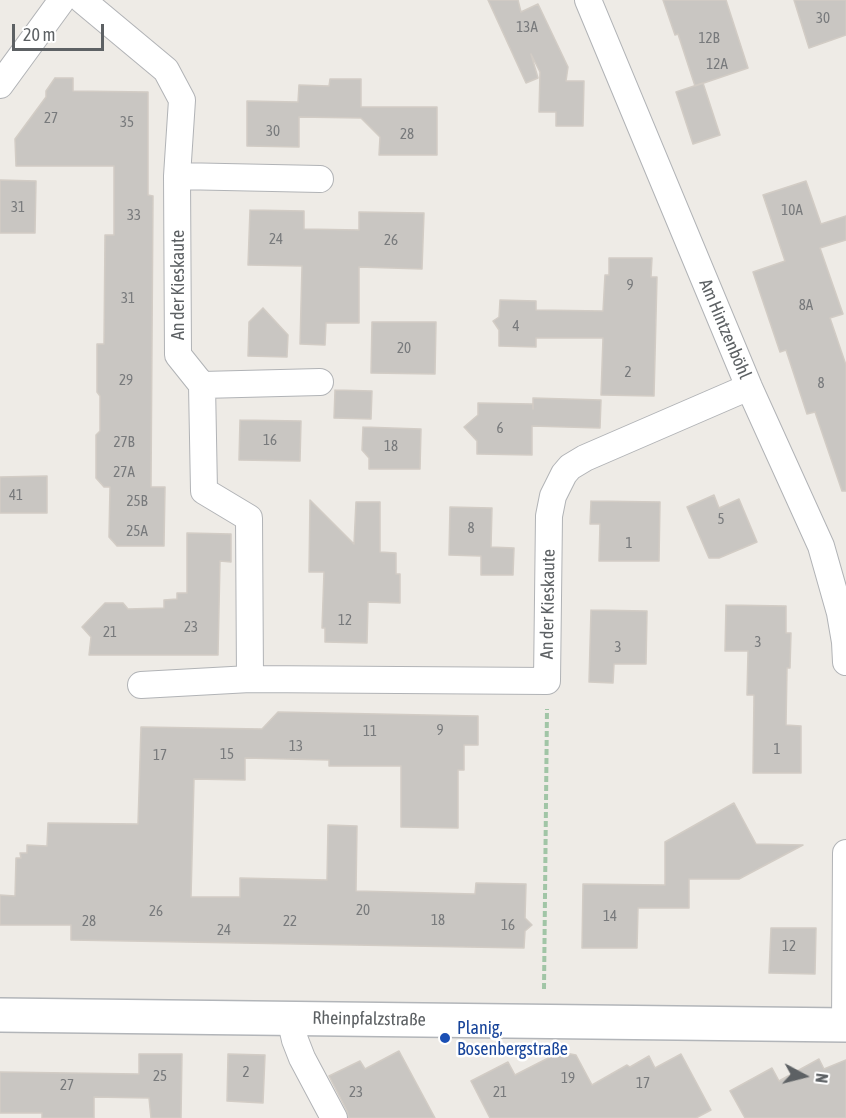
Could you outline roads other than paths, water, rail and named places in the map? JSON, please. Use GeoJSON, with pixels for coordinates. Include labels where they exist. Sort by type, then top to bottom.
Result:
{"type":"FeatureCollection","features":[{"type":"Feature","properties":{"kind":"street"},"geometry":{"type":"LineString","coordinates":[[0,86],[62,0]]}},
{"type":"Feature","properties":{"kind":"street","name":"An der Kieskaute"},"geometry":{"type":"LineString","coordinates":[[82,0],[166,70],[182,100],[177,176],[178,355],[202,385]]}},
{"type":"Feature","properties":{"kind":"street","name":"Am Hintzenböhl"},"geometry":{"type":"LineString","coordinates":[[588,0],[749,387],[821,546],[843,612],[846,662]]}},
{"type":"Feature","properties":{"kind":"street"},"geometry":{"type":"LineString","coordinates":[[177,176],[320,178]]}},
{"type":"Feature","properties":{"kind":"street"},"geometry":{"type":"LineString","coordinates":[[250,679],[249,518],[204,491],[202,385],[320,382]]}},
{"type":"Feature","properties":{"kind":"street","name":"An der Kieskaute"},"geometry":{"type":"LineString","coordinates":[[141,685],[250,679],[547,681],[549,516],[553,496],[564,474],[570,467],[596,453],[749,387]]}},
{"type":"Feature","properties":{"kind":"street"},"geometry":{"type":"LineString","coordinates":[[845,1025],[846,853]]}},
{"type":"Feature","properties":{"kind":"street","name":"Rheinpfalzstraße"},"geometry":{"type":"LineString","coordinates":[[0,1015],[845,1025]]}},
{"type":"Feature","properties":{"kind":"street"},"geometry":{"type":"LineString","coordinates":[[290,1018],[302,1058],[334,1118]]}},
{"type":"Feature","properties":{"kind":"place","name":"Planig, Bosenbergstraße"},"geometry":{"type":"Point","coordinates":[445,1038]}}]}
